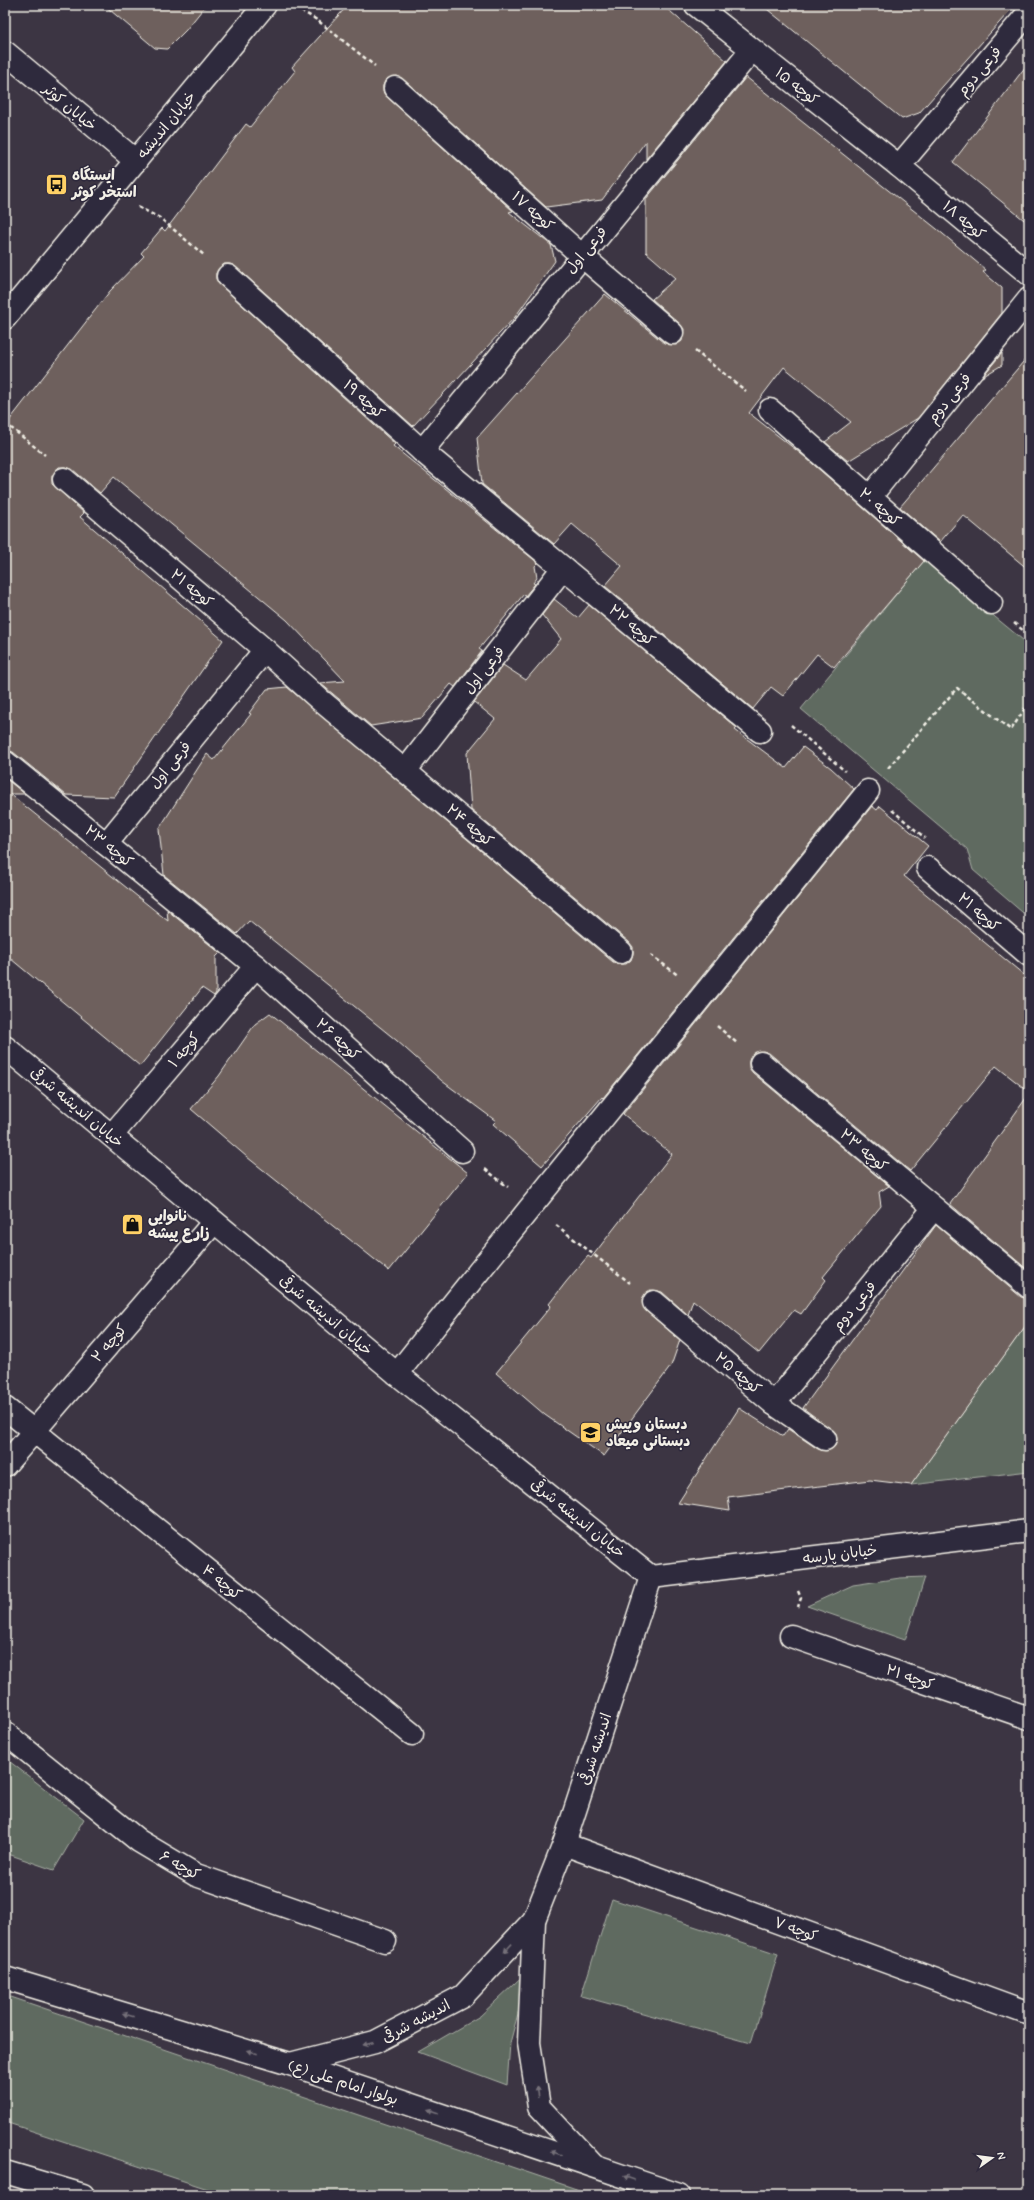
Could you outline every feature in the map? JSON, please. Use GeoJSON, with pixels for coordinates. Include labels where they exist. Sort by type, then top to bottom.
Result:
{"type":"FeatureCollection","features":[{"type":"Feature","properties":{"kind":"street","name":"خیابان اندیشه"},"geometry":{"type":"LineString","coordinates":[[5,318],[266,5]]}},
{"type":"Feature","properties":{"kind":"street","name":"کوچه ۱۵"},"geometry":{"type":"LineString","coordinates":[[696,5],[899,166]]}},
{"type":"Feature","properties":{"kind":"street","name":"فرعی دوم"},"geometry":{"type":"LineString","coordinates":[[899,166],[1029,12]]}},
{"type":"Feature","properties":{"kind":"street","name":"فرعی اول"},"geometry":{"type":"LineString","coordinates":[[422,451],[751,50]]}},
{"type":"Feature","properties":{"kind":"street","name":"خیابان کوثر"},"geometry":{"type":"LineString","coordinates":[[5,52],[136,161]]}},
{"type":"Feature","properties":{"kind":"street","name":"کوچه ۱۷"},"geometry":{"type":"LineString","coordinates":[[395,88],[582,256],[672,333]]}},
{"type":"Feature","properties":{"kind":"street","name":"کوچه ۱۸"},"geometry":{"type":"LineString","coordinates":[[899,166],[1029,274]]}},
{"type":"Feature","properties":{"kind":"street","name":"کوچه ۱۹"},"geometry":{"type":"LineString","coordinates":[[228,276],[422,451],[504,519]]}},
{"type":"Feature","properties":{"kind":"street","name":"فرعی دوم"},"geometry":{"type":"LineString","coordinates":[[870,497],[1029,299]]}},
{"type":"Feature","properties":{"kind":"street","name":"کوچه ۲۰"},"geometry":{"type":"LineString","coordinates":[[770,410],[991,603]]}},
{"type":"Feature","properties":{"kind":"street","name":"کوچه ۲۱"},"geometry":{"type":"LineString","coordinates":[[64,480],[265,650],[319,699]]}},
{"type":"Feature","properties":{"kind":"street","name":"کوچه ۲۲"},"geometry":{"type":"LineString","coordinates":[[504,519],[760,731]]}},
{"type":"Feature","properties":{"kind":"street","name":"فرعی اول"},"geometry":{"type":"LineString","coordinates":[[405,771],[563,568]]}},
{"type":"Feature","properties":{"kind":"street","name":"فرعی اول"},"geometry":{"type":"LineString","coordinates":[[106,844],[265,650]]}},
{"type":"Feature","properties":{"kind":"street","name":"کوچه ۲۴"},"geometry":{"type":"LineString","coordinates":[[319,699],[621,952]]}},
{"type":"Feature","properties":{"kind":"street","name":"کوچه ۲۳"},"geometry":{"type":"LineString","coordinates":[[5,762],[212,931]]}},
{"type":"Feature","properties":{"kind":"street"},"geometry":{"type":"LineString","coordinates":[[397,1374],[531,1205],[694,1008],[868,791]]}},
{"type":"Feature","properties":{"kind":"street","name":"کوچه ۲۱"},"geometry":{"type":"LineString","coordinates":[[928,868],[1029,955]]}},
{"type":"Feature","properties":{"kind":"street","name":"کوچه ۲۶"},"geometry":{"type":"LineString","coordinates":[[212,931],[256,966],[462,1151]]}},
{"type":"Feature","properties":{"kind":"street","name":"کوچه ۱"},"geometry":{"type":"LineString","coordinates":[[112,1135],[256,966]]}},
{"type":"Feature","properties":{"kind":"street","name":"خیابان اندیشه شرقی"},"geometry":{"type":"LineString","coordinates":[[5,1047],[397,1374],[651,1577]]}},
{"type":"Feature","properties":{"kind":"street","name":"کوچه ۲۳"},"geometry":{"type":"LineString","coordinates":[[761,1063],[1029,1287]]}},
{"type":"Feature","properties":{"kind":"street","name":"فرعی دوم"},"geometry":{"type":"LineString","coordinates":[[774,1404],[934,1208]]}},
{"type":"Feature","properties":{"kind":"street","name":"کوچه ۲"},"geometry":{"type":"LineString","coordinates":[[5,1465],[214,1222]]}},
{"type":"Feature","properties":{"kind":"street","name":"کوچه ۲۵"},"geometry":{"type":"LineString","coordinates":[[654,1302],[774,1404],[825,1439]]}},
{"type":"Feature","properties":{"kind":"street","name":"کوچه ۴"},"geometry":{"type":"LineString","coordinates":[[5,1408],[412,1734]]}},
{"type":"Feature","properties":{"kind":"street","name":"خیابان پارسه"},"geometry":{"type":"LineString","coordinates":[[651,1577],[1029,1531]]}},
{"type":"Feature","properties":{"kind":"street","name":"اندیشه شرقی"},"geometry":{"type":"LineString","coordinates":[[593,2165],[539,2107],[529,2043],[534,1920],[564,1844],[651,1577]]}},
{"type":"Feature","properties":{"kind":"street","name":"کوچه ۲۱"},"geometry":{"type":"LineString","coordinates":[[791,1636],[1029,1718]]}},
{"type":"Feature","properties":{"kind":"street","name":"کوچه ۶"},"geometry":{"type":"LineString","coordinates":[[5,1733],[139,1841],[196,1875],[385,1941]]}},
{"type":"Feature","properties":{"kind":"street","name":"کوچه ۷"},"geometry":{"type":"LineString","coordinates":[[564,1844],[1029,2014]]}},
{"type":"Feature","properties":{"kind":"street","name":"اندیشه شرقی"},"geometry":{"type":"LineString","coordinates":[[290,2064],[375,2042],[463,1996],[534,1920]]}},
{"type":"Feature","properties":{"kind":"street","name":"بولوار امام علی (ع)"},"geometry":{"type":"LineString","coordinates":[[5,1978],[290,2064],[679,2195]]}},
{"type":"Feature","properties":{"kind":"street"},"geometry":{"type":"LineString","coordinates":[[5,2172],[82,2195]]}},
{"type":"Feature","properties":{"kind":"path"},"geometry":{"type":"LineString","coordinates":[[291,5],[317,20],[385,74],[395,88]]}},
{"type":"Feature","properties":{"kind":"path"},"geometry":{"type":"LineString","coordinates":[[109,192],[160,218],[228,276]]}},
{"type":"Feature","properties":{"kind":"path"},"geometry":{"type":"LineString","coordinates":[[672,333],[770,410]]}},
{"type":"Feature","properties":{"kind":"path"},"geometry":{"type":"LineString","coordinates":[[5,423],[58,464],[64,480]]}},
{"type":"Feature","properties":{"kind":"path"},"geometry":{"type":"LineString","coordinates":[[868,791],[957,688],[1011,730],[1029,702]]}},
{"type":"Feature","properties":{"kind":"path"},"geometry":{"type":"LineString","coordinates":[[462,1151],[654,1302]]}},
{"type":"Feature","properties":{"kind":"path"},"geometry":{"type":"LineString","coordinates":[[782,1561],[792,1572],[801,1598],[791,1636]]}},
{"type":"Feature","properties":{"kind":"green space"},"geometry":{"type":"Polygon","coordinates":[[[928,556],[995,617],[1029,645],[1029,918],[973,870],[967,849],[801,709],[928,556]]]}},
{"type":"Feature","properties":{"kind":"green space"},"geometry":{"type":"Polygon","coordinates":[[[1029,1321],[1029,1471],[911,1485],[1029,1321]]]}},
{"type":"Feature","properties":{"kind":"green space"},"geometry":{"type":"Polygon","coordinates":[[[925,1577],[905,1640],[807,1606],[853,1585],[900,1578],[925,1577]]]}},
{"type":"Feature","properties":{"kind":"green space"},"geometry":{"type":"Polygon","coordinates":[[[5,1758],[84,1819],[54,1870],[5,1853],[5,1758]]]}},
{"type":"Feature","properties":{"kind":"green space"},"geometry":{"type":"Polygon","coordinates":[[[612,1899],[778,1954],[751,2043],[581,1996],[612,1899]]]}},
{"type":"Feature","properties":{"kind":"green space"},"geometry":{"type":"Polygon","coordinates":[[[530,1969],[510,2043],[507,2085],[418,2052],[480,2016],[530,1969]]]}},
{"type":"Feature","properties":{"kind":"green space"},"geometry":{"type":"Polygon","coordinates":[[[5,1995],[594,2195],[226,2195],[5,2122],[5,1995]]]}},
{"type":"Feature","properties":{"kind":"building"},"geometry":{"type":"Polygon","coordinates":[[[104,5],[206,5],[186,30],[167,49],[155,48],[104,5]]]}},
{"type":"Feature","properties":{"kind":"building"},"geometry":{"type":"Polygon","coordinates":[[[348,5],[663,5],[727,61],[646,159],[646,141],[602,200],[546,207],[403,79],[397,76],[386,79],[383,86],[383,92],[387,97],[513,211],[509,212],[551,245],[555,261],[515,317],[413,426],[236,267],[230,264],[224,264],[216,273],[216,279],[220,285],[395,444],[393,446],[538,563],[535,566],[537,578],[533,583],[535,584],[525,596],[524,594],[479,649],[482,651],[455,687],[451,684],[422,718],[371,726],[320,683],[345,681],[287,620],[114,477],[100,493],[72,469],[59,467],[52,476],[52,484],[84,513],[80,517],[223,640],[114,797],[66,795],[13,752],[5,750],[5,426],[110,291],[144,256],[141,253],[162,228],[165,231],[246,124],[250,127],[295,71],[292,67],[348,5]]]}},
{"type":"Feature","properties":{"kind":"building"},"geometry":{"type":"Polygon","coordinates":[[[762,5],[1015,5],[919,113],[902,119],[762,5]]]}},
{"type":"Feature","properties":{"kind":"building"},"geometry":{"type":"Polygon","coordinates":[[[1029,62],[1029,224],[953,162],[1029,62]]]}},
{"type":"Feature","properties":{"kind":"building"},"geometry":{"type":"Polygon","coordinates":[[[746,77],[937,229],[986,270],[983,272],[1002,288],[1002,313],[918,418],[848,461],[825,442],[851,422],[784,367],[749,413],[805,457],[924,561],[834,667],[817,654],[783,696],[771,687],[753,709],[605,586],[622,566],[572,524],[554,544],[482,484],[477,438],[605,294],[664,343],[676,345],[682,341],[684,329],[652,299],[676,278],[646,252],[646,199],[746,77]]]}},
{"type":"Feature","properties":{"kind":"building"},"geometry":{"type":"Polygon","coordinates":[[[1002,353],[1002,365],[982,377],[1002,353]]]}},
{"type":"Feature","properties":{"kind":"building"},"geometry":{"type":"Polygon","coordinates":[[[1029,355],[1029,570],[963,515],[940,542],[900,507],[1029,355]]]}},
{"type":"Feature","properties":{"kind":"building"},"geometry":{"type":"Polygon","coordinates":[[[554,599],[578,618],[589,605],[737,728],[735,730],[786,768],[803,747],[831,768],[854,789],[603,1098],[602,1097],[542,1166],[493,1124],[496,1121],[442,1081],[396,1040],[249,921],[237,934],[164,875],[159,829],[207,754],[214,760],[251,714],[249,713],[267,689],[287,687],[613,962],[626,964],[631,960],[633,954],[633,947],[629,942],[471,810],[467,753],[495,719],[474,702],[503,665],[526,680],[561,639],[542,615],[554,599]]]}},
{"type":"Feature","properties":{"kind":"building"},"geometry":{"type":"Polygon","coordinates":[[[5,778],[25,794],[10,794],[168,921],[167,910],[220,953],[216,957],[216,993],[214,996],[202,988],[140,1066],[5,954],[5,778]]]}},
{"type":"Feature","properties":{"kind":"building"},"geometry":{"type":"Polygon","coordinates":[[[872,806],[877,810],[880,806],[928,846],[904,876],[1029,979],[1029,1092],[996,1066],[910,1171],[769,1053],[763,1051],[752,1055],[749,1061],[749,1068],[753,1073],[889,1186],[879,1192],[881,1206],[823,1277],[826,1280],[801,1314],[794,1310],[759,1353],[693,1300],[688,1315],[662,1292],[650,1290],[645,1294],[642,1300],[646,1311],[680,1340],[671,1366],[604,1456],[545,1415],[496,1373],[551,1306],[549,1304],[566,1282],[588,1256],[591,1258],[672,1154],[623,1114],[872,806]]]}},
{"type":"Feature","properties":{"kind":"building"},"geometry":{"type":"Polygon","coordinates":[[[270,1013],[468,1173],[389,1271],[247,1157],[191,1109],[219,1076],[255,1024],[270,1013]]]}},
{"type":"Feature","properties":{"kind":"building"},"geometry":{"type":"Polygon","coordinates":[[[1029,1094],[1029,1271],[950,1204],[1029,1094]]]}},
{"type":"Feature","properties":{"kind":"building"},"geometry":{"type":"Polygon","coordinates":[[[936,1225],[1021,1297],[1029,1299],[1029,1321],[911,1485],[870,1480],[728,1497],[730,1511],[678,1503],[739,1408],[783,1436],[788,1429],[818,1449],[830,1450],[835,1446],[837,1440],[836,1433],[803,1408],[936,1225]]]}},
{"type":"Feature","properties":{"kind":"place","name":"ایستگاه استخر کوثر"},"geometry":{"type":"Point","coordinates":[57,184]}},
{"type":"Feature","properties":{"kind":"place","name":"نانوایی زارع پیشه"},"geometry":{"type":"Point","coordinates":[133,1225]}},
{"type":"Feature","properties":{"kind":"place","name":"دبستان وپیش دبستانی میعاد"},"geometry":{"type":"Point","coordinates":[590,1433]}}]}
